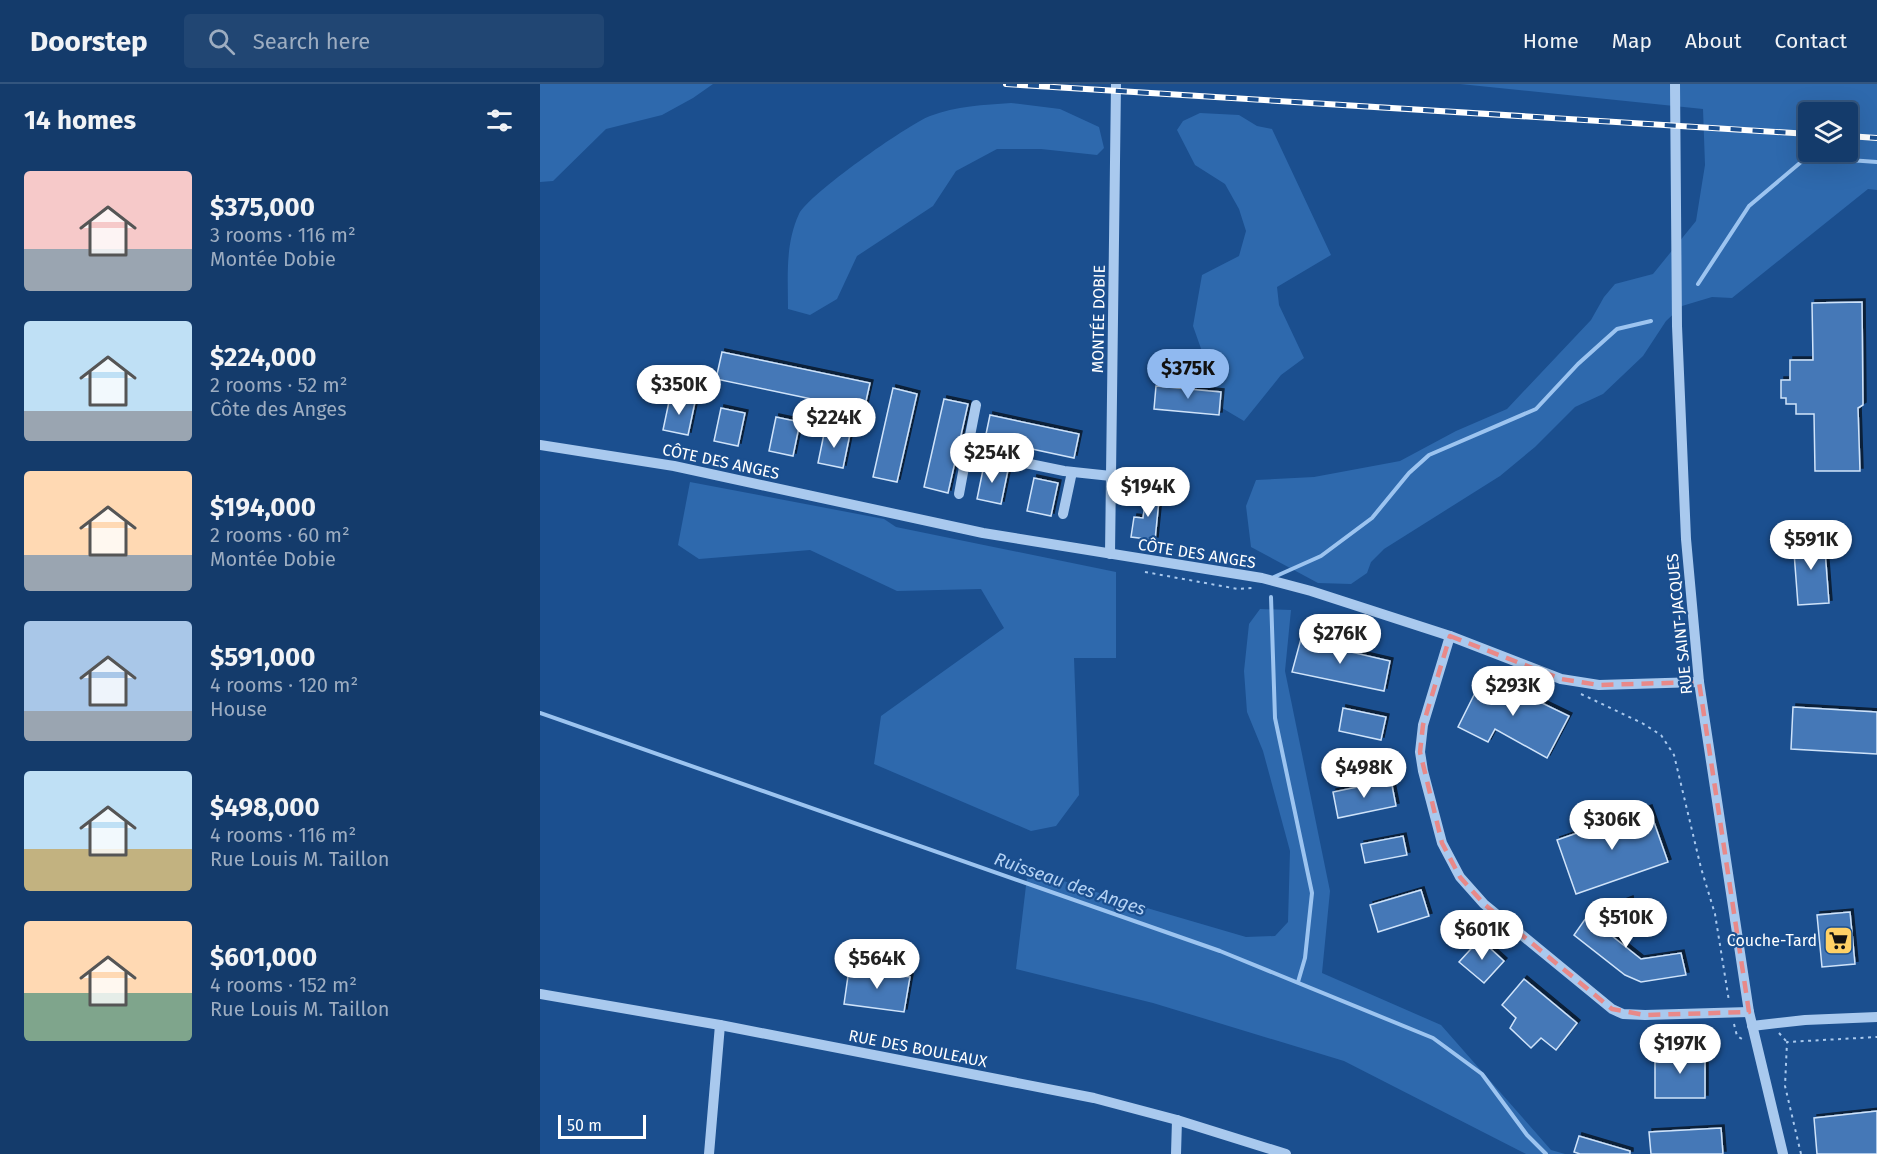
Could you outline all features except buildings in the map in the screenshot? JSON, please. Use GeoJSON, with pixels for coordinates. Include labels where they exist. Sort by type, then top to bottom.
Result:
{"type":"FeatureCollection","features":[{"type":"Feature","properties":{"kind":"street","name":"MONTÉE DOBIE"},"geometry":{"type":"LineString","coordinates":[[1110,554],[1116,84]]}},
{"type":"Feature","properties":{"kind":"street","name":"RUE SAINT-JACQUES"},"geometry":{"type":"LineString","coordinates":[[1675,84],[1677,326],[1686,539],[1699,682],[1749,1012],[1783,1154]]}},
{"type":"Feature","properties":{"kind":"street"},"geometry":{"type":"LineString","coordinates":[[959,494],[976,405]]}},
{"type":"Feature","properties":{"kind":"street","name":"CÔTE DES ANGES"},"geometry":{"type":"LineString","coordinates":[[540,445],[674,466],[982,533],[1262,578],[1288,584],[1450,636],[1562,679],[1599,685],[1699,682]]}},
{"type":"Feature","properties":{"kind":"street"},"geometry":{"type":"LineString","coordinates":[[967,451],[1072,472],[1111,476]]}},
{"type":"Feature","properties":{"kind":"street"},"geometry":{"type":"LineString","coordinates":[[1063,514],[1072,472]]}},
{"type":"Feature","properties":{"kind":"street"},"geometry":{"type":"LineString","coordinates":[[1450,636],[1423,725],[1420,752],[1442,843],[1460,877],[1484,904],[1612,1009],[1623,1014],[1645,1015],[1749,1012]]}},
{"type":"Feature","properties":{"kind":"street","name":"RUE DES BOULEAUX"},"geometry":{"type":"LineString","coordinates":[[540,994],[720,1025],[1094,1098],[1177,1120],[1286,1154]]}},
{"type":"Feature","properties":{"kind":"street"},"geometry":{"type":"LineString","coordinates":[[1752,1026],[1805,1020],[1877,1017]]}},
{"type":"Feature","properties":{"kind":"street"},"geometry":{"type":"LineString","coordinates":[[709,1154],[720,1025]]}},
{"type":"Feature","properties":{"kind":"street"},"geometry":{"type":"LineString","coordinates":[[1176,1154],[1177,1120]]}},
{"type":"Feature","properties":{"kind":"path"},"geometry":{"type":"LineString","coordinates":[[1143,571],[1238,589],[1258,587]]}},
{"type":"Feature","properties":{"kind":"path"},"geometry":{"type":"LineString","coordinates":[[1579,694],[1642,723],[1661,735],[1674,755],[1701,868],[1715,914],[1731,1013],[1737,1036],[1742,1040],[1755,1037]]}},
{"type":"Feature","properties":{"kind":"path"},"geometry":{"type":"LineString","coordinates":[[1777,1032],[1788,1042],[1877,1037]]}},
{"type":"Feature","properties":{"kind":"path"},"geometry":{"type":"LineString","coordinates":[[1788,1042],[1785,1086],[1802,1154]]}},
{"type":"Feature","properties":{"kind":"highlighted area"},"geometry":{"type":"Polygon","coordinates":[[[1450,636],[1561,679],[1599,685],[1699,682],[1749,1012],[1645,1015],[1612,1009],[1484,904],[1460,877],[1442,843],[1420,752],[1423,725],[1450,636]]]}},
{"type":"Feature","properties":{"kind":"shaded area"},"geometry":{"type":"Polygon","coordinates":[[[540,84],[713,84],[662,115],[606,129],[553,181],[540,182],[540,84]]]}},
{"type":"Feature","properties":{"kind":"shaded area"},"geometry":{"type":"Polygon","coordinates":[[[1460,84],[1877,84],[1877,190],[1868,189],[1732,298],[1712,297],[1682,306],[1666,321],[1643,356],[1603,394],[1575,407],[1535,447],[1500,476],[1384,549],[1371,562],[1367,573],[1351,584],[1318,583],[1251,547],[1246,506],[1256,480],[1314,477],[1400,461],[1456,431],[1507,409],[1591,320],[1604,297],[1615,284],[1653,274],[1696,221],[1705,165],[1703,109],[1460,84]]]}},
{"type":"Feature","properties":{"kind":"shaded area"},"geometry":{"type":"Polygon","coordinates":[[[1011,103],[1060,109],[1099,127],[1104,148],[1097,155],[1041,149],[997,149],[956,171],[933,206],[857,256],[837,299],[810,315],[788,309],[788,261],[791,237],[799,214],[807,204],[881,146],[930,116],[960,108],[1011,103]]]}},
{"type":"Feature","properties":{"kind":"shaded area"},"geometry":{"type":"Polygon","coordinates":[[[1200,113],[1239,115],[1257,126],[1272,129],[1331,255],[1277,287],[1279,305],[1304,358],[1281,375],[1244,421],[1222,408],[1193,326],[1202,275],[1239,256],[1246,231],[1239,209],[1225,184],[1195,165],[1177,130],[1183,121],[1200,113]]]}},
{"type":"Feature","properties":{"kind":"shaded area"},"geometry":{"type":"Polygon","coordinates":[[[690,482],[884,519],[896,527],[1116,572],[1116,658],[1074,658],[1079,795],[1056,826],[1031,831],[874,764],[881,716],[1004,628],[981,589],[897,591],[810,550],[699,559],[678,545],[690,482]]]}},
{"type":"Feature","properties":{"kind":"shaded area"},"geometry":{"type":"Polygon","coordinates":[[[1260,609],[1291,610],[1285,671],[1330,891],[1322,973],[1441,1025],[1551,1150],[1565,1154],[1526,1154],[1344,1061],[1153,1003],[1016,969],[1028,869],[1123,901],[1246,937],[1275,936],[1288,922],[1290,851],[1263,751],[1247,712],[1244,671],[1249,624],[1260,609]]]}},
{"type":"Feature","properties":{"kind":"waterway"},"geometry":{"type":"LineString","coordinates":[[1698,284],[1749,206],[1807,157],[1877,162]]}},
{"type":"Feature","properties":{"kind":"waterway"},"geometry":{"type":"LineString","coordinates":[[1274,577],[1321,556],[1372,518],[1409,473],[1429,455],[1536,409],[1578,364],[1617,329],[1651,321]]}},
{"type":"Feature","properties":{"kind":"waterway"},"geometry":{"type":"LineString","coordinates":[[1271,597],[1275,718],[1312,893],[1305,958],[1298,982]]}},
{"type":"Feature","properties":{"kind":"waterway","name":"Ruisseau des Anges"},"geometry":{"type":"LineString","coordinates":[[540,713],[1220,951],[1433,1038],[1482,1074],[1527,1135],[1546,1154]]}},
{"type":"Feature","properties":{"kind":"railway"},"geometry":{"type":"LineString","coordinates":[[1006,84],[1798,133]]}},
{"type":"Feature","properties":{"kind":"railway"},"geometry":{"type":"LineString","coordinates":[[1858,137],[1877,138]]}},
{"type":"Feature","properties":{"kind":"place","name":"Couche-Tard"},"geometry":{"type":"Point","coordinates":[1838,940]}}]}
